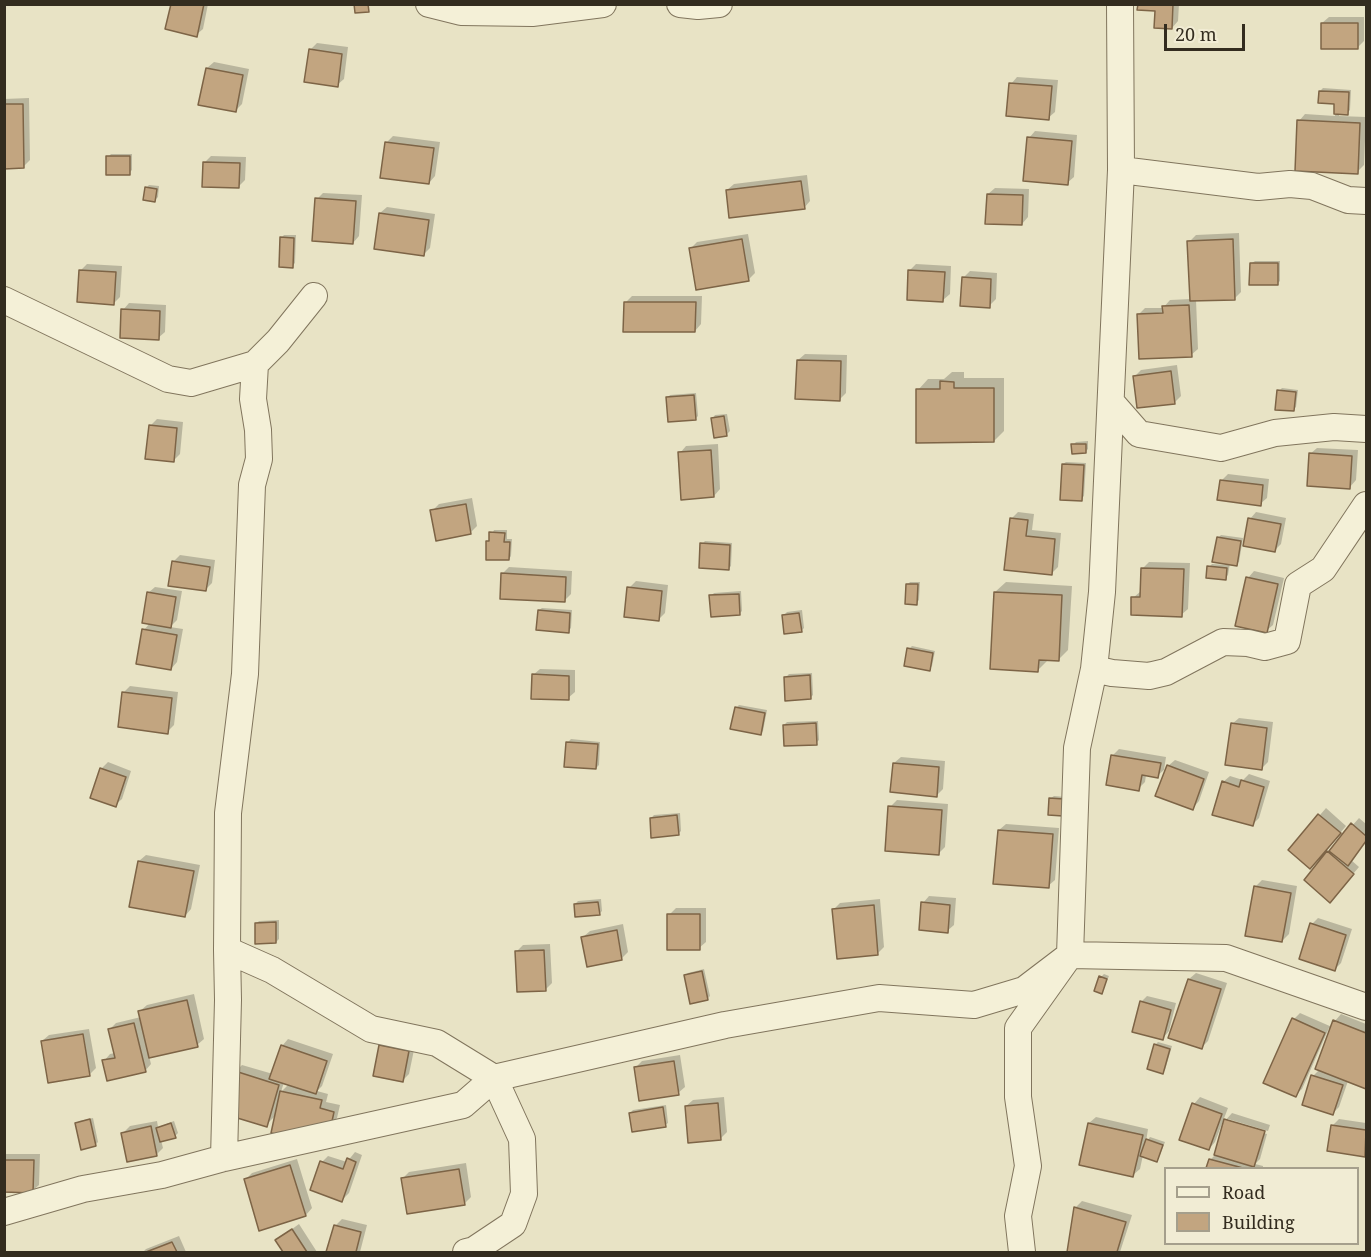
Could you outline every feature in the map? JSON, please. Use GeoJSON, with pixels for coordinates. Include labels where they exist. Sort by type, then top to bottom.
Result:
{"type":"FeatureCollection","features":[{"type":"Feature","properties":{"kind":"street"},"geometry":{"type":"LineString","coordinates":[[429,4],[461,12],[532,13],[603,4]]}},
{"type":"Feature","properties":{"kind":"street"},"geometry":{"type":"LineString","coordinates":[[680,4],[698,6],[719,4]]}},
{"type":"Feature","properties":{"kind":"street"},"geometry":{"type":"LineString","coordinates":[[1022,1252],[1018,1216],[1028,1166],[1017,1097],[1018,1028],[1070,955],[1077,748],[1094,669],[1102,592],[1121,170],[1120,4]]}},
{"type":"Feature","properties":{"kind":"street"},"geometry":{"type":"LineString","coordinates":[[1121,170],[1258,187],[1290,184],[1312,186],[1348,200],[1366,201]]}},
{"type":"Feature","properties":{"kind":"street"},"geometry":{"type":"LineString","coordinates":[[4,300],[168,379],[192,383],[255,364],[314,296]]}},
{"type":"Feature","properties":{"kind":"street"},"geometry":{"type":"LineString","coordinates":[[224,1158],[228,1000],[226,950],[228,813],[245,674],[252,485],[259,459],[258,430],[253,399],[255,364]]}},
{"type":"Feature","properties":{"kind":"street"},"geometry":{"type":"LineString","coordinates":[[1111,402],[1139,434],[1221,448],[1275,433],[1334,427],[1366,429]]}},
{"type":"Feature","properties":{"kind":"street"},"geometry":{"type":"LineString","coordinates":[[1094,669],[1149,676],[1166,672],[1223,642],[1265,647],[1287,641],[1298,585],[1323,569],[1366,505]]}},
{"type":"Feature","properties":{"kind":"street"},"geometry":{"type":"LineString","coordinates":[[226,950],[272,970],[371,1029],[436,1043],[494,1078],[522,1140],[524,1194],[513,1224],[474,1250],[466,1252]]}},
{"type":"Feature","properties":{"kind":"street"},"geometry":{"type":"LineString","coordinates":[[4,1212],[83,1189],[162,1175],[224,1158],[463,1105],[494,1078],[725,1025],[879,998],[974,1005],[1024,990],[1070,955],[1226,958],[1366,1007]]}},
{"type":"Feature","properties":{"kind":"building"},"geometry":{"type":"Polygon","coordinates":[[[171,4],[204,4],[197,37],[165,29],[171,4]]]}},
{"type":"Feature","properties":{"kind":"building"},"geometry":{"type":"Polygon","coordinates":[[[354,4],[368,4],[369,12],[355,13],[354,4]]]}},
{"type":"Feature","properties":{"kind":"building"},"geometry":{"type":"Polygon","coordinates":[[[1138,4],[1173,4],[1172,29],[1154,28],[1155,11],[1137,10],[1138,4]]]}},
{"type":"Feature","properties":{"kind":"building"},"geometry":{"type":"Polygon","coordinates":[[[1321,23],[1358,23],[1358,49],[1321,49],[1321,23]]]}},
{"type":"Feature","properties":{"kind":"building"},"geometry":{"type":"Polygon","coordinates":[[[309,49],[342,54],[338,87],[304,82],[309,49]]]}},
{"type":"Feature","properties":{"kind":"building"},"geometry":{"type":"Polygon","coordinates":[[[206,68],[243,75],[236,112],[198,105],[206,68]]]}},
{"type":"Feature","properties":{"kind":"building"},"geometry":{"type":"Polygon","coordinates":[[[1009,83],[1052,86],[1049,120],[1006,116],[1009,83]]]}},
{"type":"Feature","properties":{"kind":"building"},"geometry":{"type":"Polygon","coordinates":[[[1319,91],[1349,92],[1348,115],[1334,114],[1334,104],[1318,103],[1319,91]]]}},
{"type":"Feature","properties":{"kind":"building"},"geometry":{"type":"Polygon","coordinates":[[[4,104],[23,104],[24,168],[4,169],[4,104]]]}},
{"type":"Feature","properties":{"kind":"building"},"geometry":{"type":"Polygon","coordinates":[[[1297,120],[1360,123],[1358,174],[1295,171],[1297,120]]]}},
{"type":"Feature","properties":{"kind":"building"},"geometry":{"type":"Polygon","coordinates":[[[1027,137],[1072,141],[1068,185],[1023,181],[1027,137]]]}},
{"type":"Feature","properties":{"kind":"building"},"geometry":{"type":"Polygon","coordinates":[[[385,142],[434,148],[429,184],[380,178],[385,142]]]}},
{"type":"Feature","properties":{"kind":"building"},"geometry":{"type":"Polygon","coordinates":[[[106,156],[130,156],[130,175],[106,175],[106,156]]]}},
{"type":"Feature","properties":{"kind":"building"},"geometry":{"type":"Polygon","coordinates":[[[203,162],[240,163],[239,188],[202,187],[203,162]]]}},
{"type":"Feature","properties":{"kind":"building"},"geometry":{"type":"Polygon","coordinates":[[[801,181],[805,209],[729,218],[726,190],[801,181]]]}},
{"type":"Feature","properties":{"kind":"building"},"geometry":{"type":"Polygon","coordinates":[[[145,187],[157,189],[155,202],[143,200],[145,187]]]}},
{"type":"Feature","properties":{"kind":"building"},"geometry":{"type":"Polygon","coordinates":[[[987,194],[1023,195],[1022,225],[985,224],[987,194]]]}},
{"type":"Feature","properties":{"kind":"building"},"geometry":{"type":"Polygon","coordinates":[[[315,198],[356,201],[353,244],[312,241],[315,198]]]}},
{"type":"Feature","properties":{"kind":"building"},"geometry":{"type":"Polygon","coordinates":[[[379,213],[429,220],[424,256],[374,249],[379,213]]]}},
{"type":"Feature","properties":{"kind":"building"},"geometry":{"type":"Polygon","coordinates":[[[280,237],[294,238],[293,268],[279,267],[280,237]]]}},
{"type":"Feature","properties":{"kind":"building"},"geometry":{"type":"Polygon","coordinates":[[[742,239],[749,281],[696,290],[689,248],[742,239]]]}},
{"type":"Feature","properties":{"kind":"building"},"geometry":{"type":"Polygon","coordinates":[[[1233,239],[1235,300],[1190,301],[1187,241],[1233,239]]]}},
{"type":"Feature","properties":{"kind":"building"},"geometry":{"type":"Polygon","coordinates":[[[1250,263],[1278,263],[1278,285],[1249,285],[1250,263]]]}},
{"type":"Feature","properties":{"kind":"building"},"geometry":{"type":"Polygon","coordinates":[[[79,270],[116,272],[114,305],[77,302],[79,270]]]}},
{"type":"Feature","properties":{"kind":"building"},"geometry":{"type":"Polygon","coordinates":[[[908,270],[945,272],[943,302],[907,300],[908,270]]]}},
{"type":"Feature","properties":{"kind":"building"},"geometry":{"type":"Polygon","coordinates":[[[962,277],[991,279],[990,308],[960,306],[962,277]]]}},
{"type":"Feature","properties":{"kind":"building"},"geometry":{"type":"Polygon","coordinates":[[[624,302],[696,302],[695,332],[623,332],[624,302]]]}},
{"type":"Feature","properties":{"kind":"building"},"geometry":{"type":"Polygon","coordinates":[[[1189,305],[1192,357],[1139,359],[1137,314],[1163,313],[1162,306],[1189,305]]]}},
{"type":"Feature","properties":{"kind":"building"},"geometry":{"type":"Polygon","coordinates":[[[121,309],[160,311],[159,340],[120,338],[121,309]]]}},
{"type":"Feature","properties":{"kind":"building"},"geometry":{"type":"Polygon","coordinates":[[[797,360],[841,361],[840,401],[795,399],[797,360]]]}},
{"type":"Feature","properties":{"kind":"building"},"geometry":{"type":"Polygon","coordinates":[[[1171,371],[1175,404],[1137,408],[1133,376],[1171,371]]]}},
{"type":"Feature","properties":{"kind":"building"},"geometry":{"type":"Polygon","coordinates":[[[940,381],[954,382],[954,388],[994,388],[994,442],[916,443],[916,389],[940,389],[940,381]]]}},
{"type":"Feature","properties":{"kind":"building"},"geometry":{"type":"Polygon","coordinates":[[[1277,390],[1296,392],[1294,411],[1275,410],[1277,390]]]}},
{"type":"Feature","properties":{"kind":"building"},"geometry":{"type":"Polygon","coordinates":[[[694,395],[696,420],[668,422],[666,397],[694,395]]]}},
{"type":"Feature","properties":{"kind":"building"},"geometry":{"type":"Polygon","coordinates":[[[724,416],[727,436],[714,438],[711,418],[724,416]]]}},
{"type":"Feature","properties":{"kind":"building"},"geometry":{"type":"Polygon","coordinates":[[[149,425],[177,428],[174,462],[145,459],[149,425]]]}},
{"type":"Feature","properties":{"kind":"building"},"geometry":{"type":"Polygon","coordinates":[[[1071,444],[1086,444],[1086,453],[1072,454],[1071,444]]]}},
{"type":"Feature","properties":{"kind":"building"},"geometry":{"type":"Polygon","coordinates":[[[711,450],[714,497],[681,500],[678,452],[711,450]]]}},
{"type":"Feature","properties":{"kind":"building"},"geometry":{"type":"Polygon","coordinates":[[[1309,453],[1352,456],[1350,489],[1307,486],[1309,453]]]}},
{"type":"Feature","properties":{"kind":"building"},"geometry":{"type":"Polygon","coordinates":[[[1062,464],[1084,465],[1082,501],[1060,500],[1062,464]]]}},
{"type":"Feature","properties":{"kind":"building"},"geometry":{"type":"Polygon","coordinates":[[[1220,480],[1263,485],[1261,506],[1217,500],[1220,480]]]}},
{"type":"Feature","properties":{"kind":"building"},"geometry":{"type":"Polygon","coordinates":[[[466,504],[471,534],[436,541],[430,510],[466,504]]]}},
{"type":"Feature","properties":{"kind":"building"},"geometry":{"type":"Polygon","coordinates":[[[1010,518],[1028,520],[1026,536],[1055,539],[1052,575],[1004,570],[1010,518]]]}},
{"type":"Feature","properties":{"kind":"building"},"geometry":{"type":"Polygon","coordinates":[[[1248,518],[1281,524],[1275,552],[1243,546],[1248,518]]]}},
{"type":"Feature","properties":{"kind":"building"},"geometry":{"type":"Polygon","coordinates":[[[489,532],[505,533],[504,542],[510,542],[509,560],[486,560],[486,541],[489,541],[489,532]]]}},
{"type":"Feature","properties":{"kind":"building"},"geometry":{"type":"Polygon","coordinates":[[[1217,537],[1241,541],[1237,566],[1212,562],[1217,537]]]}},
{"type":"Feature","properties":{"kind":"building"},"geometry":{"type":"Polygon","coordinates":[[[700,543],[730,545],[729,570],[699,568],[700,543]]]}},
{"type":"Feature","properties":{"kind":"building"},"geometry":{"type":"Polygon","coordinates":[[[172,561],[210,567],[206,591],[168,586],[172,561]]]}},
{"type":"Feature","properties":{"kind":"building"},"geometry":{"type":"Polygon","coordinates":[[[1207,566],[1227,568],[1226,580],[1206,578],[1207,566]]]}},
{"type":"Feature","properties":{"kind":"building"},"geometry":{"type":"Polygon","coordinates":[[[1141,568],[1184,569],[1182,617],[1131,615],[1131,597],[1140,597],[1141,568]]]}},
{"type":"Feature","properties":{"kind":"building"},"geometry":{"type":"Polygon","coordinates":[[[501,573],[566,577],[565,602],[500,599],[501,573]]]}},
{"type":"Feature","properties":{"kind":"building"},"geometry":{"type":"Polygon","coordinates":[[[1246,577],[1278,584],[1267,633],[1235,626],[1246,577]]]}},
{"type":"Feature","properties":{"kind":"building"},"geometry":{"type":"Polygon","coordinates":[[[906,584],[918,584],[917,605],[905,604],[906,584]]]}},
{"type":"Feature","properties":{"kind":"building"},"geometry":{"type":"Polygon","coordinates":[[[627,587],[662,591],[659,621],[624,617],[627,587]]]}},
{"type":"Feature","properties":{"kind":"building"},"geometry":{"type":"Polygon","coordinates":[[[147,592],[176,597],[171,628],[142,623],[147,592]]]}},
{"type":"Feature","properties":{"kind":"building"},"geometry":{"type":"Polygon","coordinates":[[[994,592],[1062,595],[1059,661],[1039,660],[1038,672],[990,669],[994,592]]]}},
{"type":"Feature","properties":{"kind":"building"},"geometry":{"type":"Polygon","coordinates":[[[739,594],[740,615],[711,617],[709,595],[739,594]]]}},
{"type":"Feature","properties":{"kind":"building"},"geometry":{"type":"Polygon","coordinates":[[[538,610],[570,613],[569,633],[536,630],[538,610]]]}},
{"type":"Feature","properties":{"kind":"building"},"geometry":{"type":"Polygon","coordinates":[[[799,613],[802,632],[784,634],[782,615],[799,613]]]}},
{"type":"Feature","properties":{"kind":"building"},"geometry":{"type":"Polygon","coordinates":[[[142,629],[177,635],[171,670],[136,664],[142,629]]]}},
{"type":"Feature","properties":{"kind":"building"},"geometry":{"type":"Polygon","coordinates":[[[907,648],[933,653],[930,671],[904,666],[907,648]]]}},
{"type":"Feature","properties":{"kind":"building"},"geometry":{"type":"Polygon","coordinates":[[[532,674],[569,676],[569,700],[531,699],[532,674]]]}},
{"type":"Feature","properties":{"kind":"building"},"geometry":{"type":"Polygon","coordinates":[[[810,675],[811,699],[785,701],[784,677],[810,675]]]}},
{"type":"Feature","properties":{"kind":"building"},"geometry":{"type":"Polygon","coordinates":[[[122,692],[172,698],[168,734],[118,727],[122,692]]]}},
{"type":"Feature","properties":{"kind":"building"},"geometry":{"type":"Polygon","coordinates":[[[735,707],[765,713],[761,735],[730,729],[735,707]]]}},
{"type":"Feature","properties":{"kind":"building"},"geometry":{"type":"Polygon","coordinates":[[[816,723],[817,745],[784,746],[783,725],[816,723]]]}},
{"type":"Feature","properties":{"kind":"building"},"geometry":{"type":"Polygon","coordinates":[[[1231,723],[1267,728],[1262,770],[1225,765],[1231,723]]]}},
{"type":"Feature","properties":{"kind":"building"},"geometry":{"type":"Polygon","coordinates":[[[566,742],[598,744],[596,769],[564,767],[566,742]]]}},
{"type":"Feature","properties":{"kind":"building"},"geometry":{"type":"Polygon","coordinates":[[[1111,755],[1161,763],[1158,778],[1142,775],[1139,791],[1106,785],[1111,755]]]}},
{"type":"Feature","properties":{"kind":"building"},"geometry":{"type":"Polygon","coordinates":[[[893,763],[939,767],[937,797],[890,792],[893,763]]]}},
{"type":"Feature","properties":{"kind":"building"},"geometry":{"type":"Polygon","coordinates":[[[1167,765],[1204,779],[1193,810],[1155,796],[1167,765]]]}},
{"type":"Feature","properties":{"kind":"building"},"geometry":{"type":"Polygon","coordinates":[[[100,768],[126,777],[116,807],[90,798],[100,768]]]}},
{"type":"Feature","properties":{"kind":"building"},"geometry":{"type":"Polygon","coordinates":[[[1241,780],[1264,787],[1253,826],[1212,815],[1222,781],[1239,787],[1241,780]]]}},
{"type":"Feature","properties":{"kind":"building"},"geometry":{"type":"Polygon","coordinates":[[[1049,798],[1064,799],[1063,816],[1048,815],[1049,798]]]}},
{"type":"Feature","properties":{"kind":"building"},"geometry":{"type":"Polygon","coordinates":[[[888,806],[942,810],[939,855],[885,851],[888,806]]]}},
{"type":"Feature","properties":{"kind":"building"},"geometry":{"type":"Polygon","coordinates":[[[1318,814],[1341,833],[1310,869],[1288,850],[1318,814]]]}},
{"type":"Feature","properties":{"kind":"building"},"geometry":{"type":"Polygon","coordinates":[[[677,815],[679,835],[651,838],[650,818],[677,815]]]}},
{"type":"Feature","properties":{"kind":"building"},"geometry":{"type":"Polygon","coordinates":[[[1351,823],[1366,836],[1366,841],[1348,866],[1329,851],[1351,823]]]}},
{"type":"Feature","properties":{"kind":"building"},"geometry":{"type":"Polygon","coordinates":[[[998,830],[1053,834],[1049,888],[993,884],[998,830]]]}},
{"type":"Feature","properties":{"kind":"building"},"geometry":{"type":"Polygon","coordinates":[[[1327,851],[1354,874],[1330,903],[1304,880],[1327,851]]]}},
{"type":"Feature","properties":{"kind":"building"},"geometry":{"type":"Polygon","coordinates":[[[138,861],[194,871],[185,917],[129,907],[138,861]]]}},
{"type":"Feature","properties":{"kind":"building"},"geometry":{"type":"Polygon","coordinates":[[[1254,886],[1291,893],[1282,942],[1245,936],[1254,886]]]}},
{"type":"Feature","properties":{"kind":"building"},"geometry":{"type":"Polygon","coordinates":[[[598,902],[600,915],[575,917],[574,904],[598,902]]]}},
{"type":"Feature","properties":{"kind":"building"},"geometry":{"type":"Polygon","coordinates":[[[921,902],[950,905],[948,933],[919,930],[921,902]]]}},
{"type":"Feature","properties":{"kind":"building"},"geometry":{"type":"Polygon","coordinates":[[[874,905],[878,955],[837,959],[832,909],[874,905]]]}},
{"type":"Feature","properties":{"kind":"building"},"geometry":{"type":"Polygon","coordinates":[[[667,914],[700,914],[700,950],[667,950],[667,914]]]}},
{"type":"Feature","properties":{"kind":"building"},"geometry":{"type":"Polygon","coordinates":[[[276,922],[276,943],[255,944],[255,923],[276,922]]]}},
{"type":"Feature","properties":{"kind":"building"},"geometry":{"type":"Polygon","coordinates":[[[1310,923],[1346,935],[1335,971],[1299,959],[1310,923]]]}},
{"type":"Feature","properties":{"kind":"building"},"geometry":{"type":"Polygon","coordinates":[[[617,930],[622,960],[587,967],[581,937],[617,930]]]}},
{"type":"Feature","properties":{"kind":"building"},"geometry":{"type":"Polygon","coordinates":[[[544,950],[546,991],[517,992],[515,951],[544,950]]]}},
{"type":"Feature","properties":{"kind":"building"},"geometry":{"type":"Polygon","coordinates":[[[702,971],[708,1000],[690,1004],[684,975],[702,971]]]}},
{"type":"Feature","properties":{"kind":"building"},"geometry":{"type":"Polygon","coordinates":[[[1099,976],[1107,979],[1102,994],[1094,991],[1099,976]]]}},
{"type":"Feature","properties":{"kind":"building"},"geometry":{"type":"Polygon","coordinates":[[[1188,979],[1221,989],[1202,1049],[1168,1038],[1188,979]]]}},
{"type":"Feature","properties":{"kind":"building"},"geometry":{"type":"Polygon","coordinates":[[[187,1000],[198,1047],[149,1058],[138,1011],[187,1000]]]}},
{"type":"Feature","properties":{"kind":"building"},"geometry":{"type":"Polygon","coordinates":[[[1140,1001],[1171,1010],[1163,1040],[1132,1032],[1140,1001]]]}},
{"type":"Feature","properties":{"kind":"building"},"geometry":{"type":"Polygon","coordinates":[[[1292,1018],[1325,1033],[1296,1097],[1263,1083],[1292,1018]]]}},
{"type":"Feature","properties":{"kind":"building"},"geometry":{"type":"Polygon","coordinates":[[[1333,1020],[1366,1033],[1366,1089],[1315,1069],[1333,1020]]]}},
{"type":"Feature","properties":{"kind":"building"},"geometry":{"type":"Polygon","coordinates":[[[134,1023],[146,1072],[107,1081],[102,1060],[115,1058],[108,1029],[134,1023]]]}},
{"type":"Feature","properties":{"kind":"building"},"geometry":{"type":"Polygon","coordinates":[[[83,1034],[90,1076],[48,1083],[41,1041],[83,1034]]]}},
{"type":"Feature","properties":{"kind":"building"},"geometry":{"type":"Polygon","coordinates":[[[1154,1044],[1170,1049],[1163,1074],[1147,1069],[1154,1044]]]}},
{"type":"Feature","properties":{"kind":"building"},"geometry":{"type":"Polygon","coordinates":[[[281,1045],[327,1061],[316,1094],[269,1079],[281,1045]]]}},
{"type":"Feature","properties":{"kind":"building"},"geometry":{"type":"Polygon","coordinates":[[[379,1045],[409,1051],[403,1082],[373,1076],[379,1045]]]}},
{"type":"Feature","properties":{"kind":"building"},"geometry":{"type":"Polygon","coordinates":[[[674,1061],[679,1095],[639,1101],[634,1067],[674,1061]]]}},
{"type":"Feature","properties":{"kind":"building"},"geometry":{"type":"Polygon","coordinates":[[[235,1071],[279,1085],[267,1127],[234,1117],[235,1071]]]}},
{"type":"Feature","properties":{"kind":"building"},"geometry":{"type":"Polygon","coordinates":[[[1311,1075],[1343,1085],[1333,1115],[1302,1105],[1311,1075]]]}},
{"type":"Feature","properties":{"kind":"building"},"geometry":{"type":"Polygon","coordinates":[[[280,1091],[322,1100],[320,1108],[334,1112],[331,1126],[283,1136],[271,1133],[280,1091]]]}},
{"type":"Feature","properties":{"kind":"building"},"geometry":{"type":"Polygon","coordinates":[[[718,1103],[721,1140],[688,1143],[685,1106],[718,1103]]]}},
{"type":"Feature","properties":{"kind":"building"},"geometry":{"type":"Polygon","coordinates":[[[1192,1103],[1222,1114],[1209,1150],[1179,1140],[1192,1103]]]}},
{"type":"Feature","properties":{"kind":"building"},"geometry":{"type":"Polygon","coordinates":[[[663,1107],[666,1127],[632,1132],[629,1113],[663,1107]]]}},
{"type":"Feature","properties":{"kind":"building"},"geometry":{"type":"Polygon","coordinates":[[[90,1119],[96,1146],[81,1150],[75,1123],[90,1119]]]}},
{"type":"Feature","properties":{"kind":"building"},"geometry":{"type":"Polygon","coordinates":[[[1224,1119],[1265,1131],[1254,1167],[1214,1155],[1224,1119]]]}},
{"type":"Feature","properties":{"kind":"building"},"geometry":{"type":"Polygon","coordinates":[[[171,1123],[176,1138],[160,1142],[156,1128],[171,1123]]]}},
{"type":"Feature","properties":{"kind":"building"},"geometry":{"type":"Polygon","coordinates":[[[1088,1123],[1143,1135],[1133,1177],[1079,1165],[1088,1123]]]}},
{"type":"Feature","properties":{"kind":"building"},"geometry":{"type":"Polygon","coordinates":[[[1331,1125],[1366,1130],[1365,1157],[1327,1151],[1331,1125]]]}},
{"type":"Feature","properties":{"kind":"building"},"geometry":{"type":"Polygon","coordinates":[[[151,1126],[157,1156],[127,1162],[121,1133],[151,1126]]]}},
{"type":"Feature","properties":{"kind":"building"},"geometry":{"type":"Polygon","coordinates":[[[1146,1139],[1163,1145],[1157,1162],[1140,1156],[1146,1139]]]}},
{"type":"Feature","properties":{"kind":"building"},"geometry":{"type":"Polygon","coordinates":[[[347,1158],[356,1162],[342,1202],[310,1190],[320,1161],[343,1169],[347,1158]]]}},
{"type":"Feature","properties":{"kind":"building"},"geometry":{"type":"Polygon","coordinates":[[[1209,1159],[1239,1167],[1206,1167],[1209,1159]]]}},
{"type":"Feature","properties":{"kind":"building"},"geometry":{"type":"Polygon","coordinates":[[[4,1160],[34,1160],[33,1193],[4,1192],[4,1160]]]}},
{"type":"Feature","properties":{"kind":"building"},"geometry":{"type":"Polygon","coordinates":[[[290,1165],[306,1216],[259,1231],[244,1179],[290,1165]]]}},
{"type":"Feature","properties":{"kind":"building"},"geometry":{"type":"Polygon","coordinates":[[[459,1169],[465,1205],[407,1214],[401,1178],[459,1169]]]}},
{"type":"Feature","properties":{"kind":"building"},"geometry":{"type":"Polygon","coordinates":[[[1074,1207],[1126,1222],[1117,1252],[1067,1252],[1074,1207]]]}},
{"type":"Feature","properties":{"kind":"building"},"geometry":{"type":"Polygon","coordinates":[[[334,1225],[361,1232],[356,1252],[326,1252],[334,1225]]]}},
{"type":"Feature","properties":{"kind":"building"},"geometry":{"type":"Polygon","coordinates":[[[292,1229],[307,1252],[283,1252],[275,1240],[292,1229]]]}},
{"type":"Feature","properties":{"kind":"building"},"geometry":{"type":"Polygon","coordinates":[[[172,1242],[177,1252],[146,1252],[172,1242]]]}}]}
